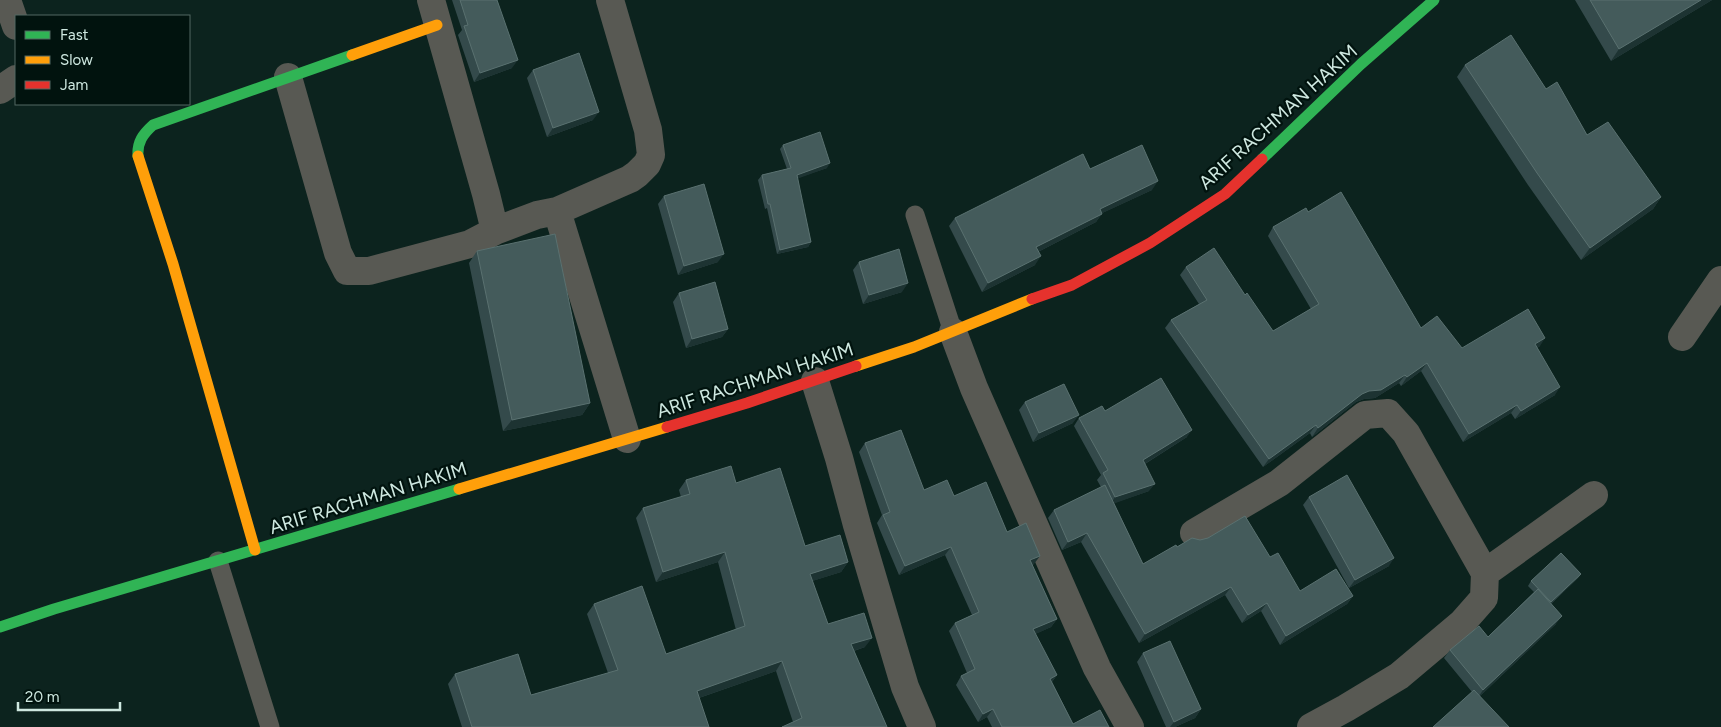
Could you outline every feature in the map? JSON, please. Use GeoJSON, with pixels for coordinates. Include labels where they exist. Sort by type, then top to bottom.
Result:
{"type":"FeatureCollection","features":[{"type":"Feature","properties":{"kind":"main road","name":"ARIF RACHMAN HAKIM"},"geometry":{"type":"LineString","coordinates":[[0,627],[747,404],[953,332],[1010,307],[1072,285],[1150,243],[1225,194],[1361,64],[1434,0]]}},
{"type":"Feature","properties":{"kind":"main road"},"geometry":{"type":"LineString","coordinates":[[255,550],[173,264],[136,152],[138,142],[144,132],[153,125],[288,77],[434,13]]}},
{"type":"Feature","properties":{"kind":"street"},"geometry":{"type":"LineString","coordinates":[[7,0],[15,23]]}},
{"type":"Feature","properties":{"kind":"street"},"geometry":{"type":"LineString","coordinates":[[288,77],[338,253],[347,271],[369,271],[470,244],[495,231],[536,215],[557,210],[630,179],[647,164],[651,155],[648,130],[610,0]]}},
{"type":"Feature","properties":{"kind":"street"},"geometry":{"type":"LineString","coordinates":[[434,13],[495,231]]}},
{"type":"Feature","properties":{"kind":"street"},"geometry":{"type":"LineString","coordinates":[[0,90],[15,80]]}},
{"type":"Feature","properties":{"kind":"street"},"geometry":{"type":"LineString","coordinates":[[557,210],[627,439]]}},
{"type":"Feature","properties":{"kind":"street"},"geometry":{"type":"LineString","coordinates":[[1682,337],[1721,280]]}},
{"type":"Feature","properties":{"kind":"street"},"geometry":{"type":"LineString","coordinates":[[953,332],[974,388],[1097,668],[1130,727]]}},
{"type":"Feature","properties":{"kind":"street"},"geometry":{"type":"LineString","coordinates":[[815,381],[905,687],[922,727]]}},
{"type":"Feature","properties":{"kind":"street"},"geometry":{"type":"LineString","coordinates":[[1194,533],[1279,483],[1365,415],[1388,413],[1406,433],[1485,573],[1484,598],[1462,623],[1399,676],[1312,727]]}},
{"type":"Feature","properties":{"kind":"street"},"geometry":{"type":"LineString","coordinates":[[1485,573],[1594,495]]}},
{"type":"Feature","properties":{"kind":"lane"},"geometry":{"type":"LineString","coordinates":[[915,215],[953,332]]}},
{"type":"Feature","properties":{"kind":"lane"},"geometry":{"type":"LineString","coordinates":[[218,561],[270,727]]}},
{"type":"Feature","properties":{"kind":"building"},"geometry":{"type":"Polygon","coordinates":[[[460,0],[497,0],[518,60],[480,73],[464,26],[468,25],[460,0]]]}},
{"type":"Feature","properties":{"kind":"building"},"geometry":{"type":"Polygon","coordinates":[[[1590,0],[1701,0],[1619,49],[1590,0]]]}},
{"type":"Feature","properties":{"kind":"building"},"geometry":{"type":"Polygon","coordinates":[[[1511,35],[1546,89],[1557,82],[1587,135],[1608,122],[1661,197],[1590,248],[1465,65],[1511,35]]]}},
{"type":"Feature","properties":{"kind":"building"},"geometry":{"type":"Polygon","coordinates":[[[579,53],[599,112],[553,128],[533,70],[579,53]]]}},
{"type":"Feature","properties":{"kind":"building"},"geometry":{"type":"Polygon","coordinates":[[[820,132],[830,163],[797,175],[811,242],[780,250],[762,175],[791,168],[783,145],[820,132]]]}},
{"type":"Feature","properties":{"kind":"building"},"geometry":{"type":"Polygon","coordinates":[[[1142,145],[1158,181],[1100,209],[1102,214],[1036,247],[1041,256],[988,283],[955,218],[1083,154],[1090,169],[1142,145]]]}},
{"type":"Feature","properties":{"kind":"building"},"geometry":{"type":"Polygon","coordinates":[[[704,184],[724,254],[684,266],[664,196],[704,184]]]}},
{"type":"Feature","properties":{"kind":"building"},"geometry":{"type":"Polygon","coordinates":[[[1341,192],[1421,328],[1437,316],[1462,348],[1528,309],[1545,338],[1535,344],[1560,387],[1521,411],[1517,405],[1469,434],[1427,363],[1407,377],[1405,375],[1381,390],[1362,394],[1318,428],[1316,425],[1269,459],[1171,320],[1207,300],[1186,267],[1214,248],[1245,295],[1247,293],[1273,331],[1319,304],[1273,227],[1306,208],[1308,212],[1341,192]]]}},
{"type":"Feature","properties":{"kind":"building"},"geometry":{"type":"Polygon","coordinates":[[[555,234],[590,403],[512,420],[477,251],[555,234]]]}},
{"type":"Feature","properties":{"kind":"building"},"geometry":{"type":"Polygon","coordinates":[[[899,249],[908,283],[869,295],[859,262],[899,249]]]}},
{"type":"Feature","properties":{"kind":"building"},"geometry":{"type":"Polygon","coordinates":[[[715,282],[728,329],[692,339],[679,293],[715,282]]]}},
{"type":"Feature","properties":{"kind":"building"},"geometry":{"type":"Polygon","coordinates":[[[1161,378],[1192,430],[1143,460],[1155,484],[1115,497],[1103,473],[1108,470],[1079,418],[1102,406],[1105,411],[1161,378]]]}},
{"type":"Feature","properties":{"kind":"building"},"geometry":{"type":"Polygon","coordinates":[[[1064,384],[1079,415],[1039,433],[1025,402],[1064,384]]]}},
{"type":"Feature","properties":{"kind":"building"},"geometry":{"type":"Polygon","coordinates":[[[901,430],[924,490],[947,480],[954,496],[986,482],[1007,532],[1026,523],[1040,556],[1030,560],[1057,619],[1033,629],[1057,675],[1050,679],[1073,724],[1100,710],[1109,727],[1002,727],[993,709],[983,714],[961,676],[975,669],[955,623],[979,612],[951,547],[905,566],[883,515],[890,512],[865,443],[901,430]]]}},
{"type":"Feature","properties":{"kind":"building"},"geometry":{"type":"Polygon","coordinates":[[[731,466],[736,483],[780,468],[805,546],[840,535],[848,562],[810,574],[828,624],[864,613],[872,638],[851,644],[887,727],[782,727],[802,718],[782,661],[697,691],[709,727],[472,727],[455,674],[518,654],[531,695],[618,670],[594,604],[642,586],[666,654],[745,626],[725,552],[663,572],[643,508],[690,494],[686,480],[731,466]]]}},
{"type":"Feature","properties":{"kind":"building"},"geometry":{"type":"Polygon","coordinates":[[[1347,475],[1394,558],[1355,580],[1309,497],[1347,475]]]}},
{"type":"Feature","properties":{"kind":"building"},"geometry":{"type":"Polygon","coordinates":[[[1105,485],[1143,564],[1192,538],[1200,540],[1208,538],[1245,516],[1270,557],[1278,553],[1300,591],[1336,569],[1353,596],[1286,636],[1267,603],[1248,615],[1231,587],[1145,634],[1087,533],[1068,542],[1054,510],[1105,485]]]}},
{"type":"Feature","properties":{"kind":"building"},"geometry":{"type":"Polygon","coordinates":[[[1561,553],[1581,574],[1551,602],[1531,581],[1561,553]]]}},
{"type":"Feature","properties":{"kind":"building"},"geometry":{"type":"Polygon","coordinates":[[[1538,589],[1562,616],[1483,690],[1450,650],[1479,626],[1488,637],[1538,589]]]}},
{"type":"Feature","properties":{"kind":"building"},"geometry":{"type":"Polygon","coordinates":[[[1170,641],[1201,709],[1174,722],[1143,653],[1170,641]]]}},
{"type":"Feature","properties":{"kind":"building"},"geometry":{"type":"Polygon","coordinates":[[[1474,690],[1509,727],[1433,727],[1474,690]]]}},
{"type":"Feature","properties":{"kind":"traffic: fast"},"geometry":{"type":"LineString","coordinates":[[1262,159],[1361,64],[1434,0]]}},
{"type":"Feature","properties":{"kind":"traffic: fast"},"geometry":{"type":"LineString","coordinates":[[138,156],[141,139],[153,125],[352,55]]}},
{"type":"Feature","properties":{"kind":"traffic: fast"},"geometry":{"type":"LineString","coordinates":[[0,627],[54,609],[459,489]]}},
{"type":"Feature","properties":{"kind":"traffic: slow"},"geometry":{"type":"LineString","coordinates":[[352,55],[437,25]]}},
{"type":"Feature","properties":{"kind":"traffic: slow"},"geometry":{"type":"LineString","coordinates":[[138,156],[173,264],[255,550]]}},
{"type":"Feature","properties":{"kind":"traffic: slow"},"geometry":{"type":"LineString","coordinates":[[856,366],[914,347],[1032,299]]}},
{"type":"Feature","properties":{"kind":"traffic: slow"},"geometry":{"type":"LineString","coordinates":[[459,489],[667,427]]}},
{"type":"Feature","properties":{"kind":"traffic: jam"},"geometry":{"type":"LineString","coordinates":[[1032,299],[1072,285],[1150,243],[1225,194],[1262,159]]}},
{"type":"Feature","properties":{"kind":"traffic: jam"},"geometry":{"type":"LineString","coordinates":[[667,427],[747,403],[856,366]]}}]}
